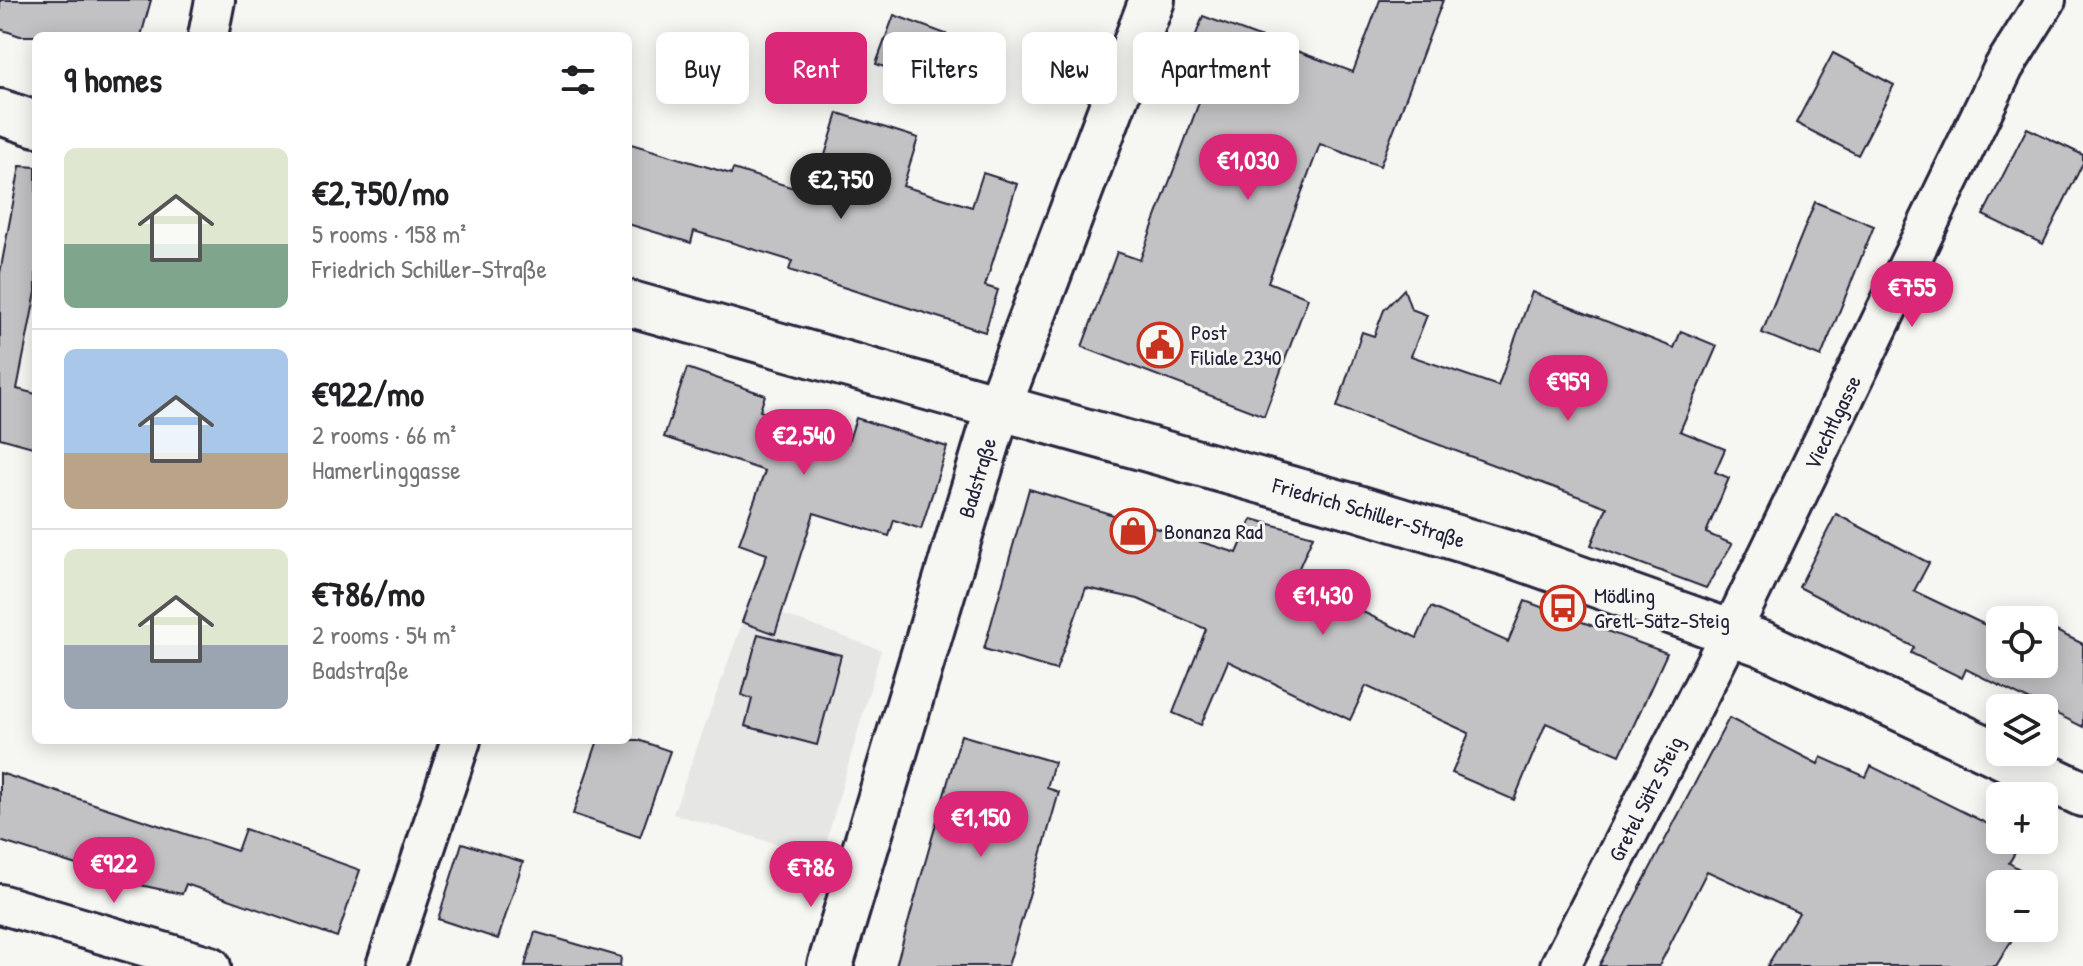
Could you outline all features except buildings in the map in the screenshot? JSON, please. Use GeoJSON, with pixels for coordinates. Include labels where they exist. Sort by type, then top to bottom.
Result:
{"type":"FeatureCollection","features":[{"type":"Feature","properties":{"kind":"main road","name":"Badstraße"},"geometry":{"type":"LineString","coordinates":[[830,966],[998,408],[1152,0]]}},
{"type":"Feature","properties":{"kind":"main road"},"geometry":{"type":"LineString","coordinates":[[0,112],[32,123]]}},
{"type":"Feature","properties":{"kind":"main road","name":"Friedrich Schiller-Straße"},"geometry":{"type":"LineString","coordinates":[[632,304],[1386,516],[1513,555],[1731,632],[2083,794]]}},
{"type":"Feature","properties":{"kind":"street"},"geometry":{"type":"LineString","coordinates":[[209,32],[215,0]]}},
{"type":"Feature","properties":{"kind":"street","name":"Viechtlgasse"},"geometry":{"type":"LineString","coordinates":[[1731,632],[2004,67],[2046,0]]}},
{"type":"Feature","properties":{"kind":"street","name":"Gretel Sätz Steig"},"geometry":{"type":"LineString","coordinates":[[1560,966],[1731,632]]}},
{"type":"Feature","properties":{"kind":"street"},"geometry":{"type":"LineString","coordinates":[[386,966],[460,744]]}},
{"type":"Feature","properties":{"kind":"street"},"geometry":{"type":"LineString","coordinates":[[0,904],[211,966]]}},
{"type":"Feature","properties":{"kind":"shaded area"},"geometry":{"type":"Polygon","coordinates":[[[812,430],[839,440],[781,614],[881,650],[822,857],[673,814],[812,430]]]}},
{"type":"Feature","properties":{"kind":"place","name":"Post Filiale 2340"},"geometry":{"type":"Point","coordinates":[1160,345]}},
{"type":"Feature","properties":{"kind":"place","name":"Bonanza Rad"},"geometry":{"type":"Point","coordinates":[1133,531]}},
{"type":"Feature","properties":{"kind":"place","name":"Mödling Gretl-Sätz-Steig"},"geometry":{"type":"Point","coordinates":[1563,608]}}]}
